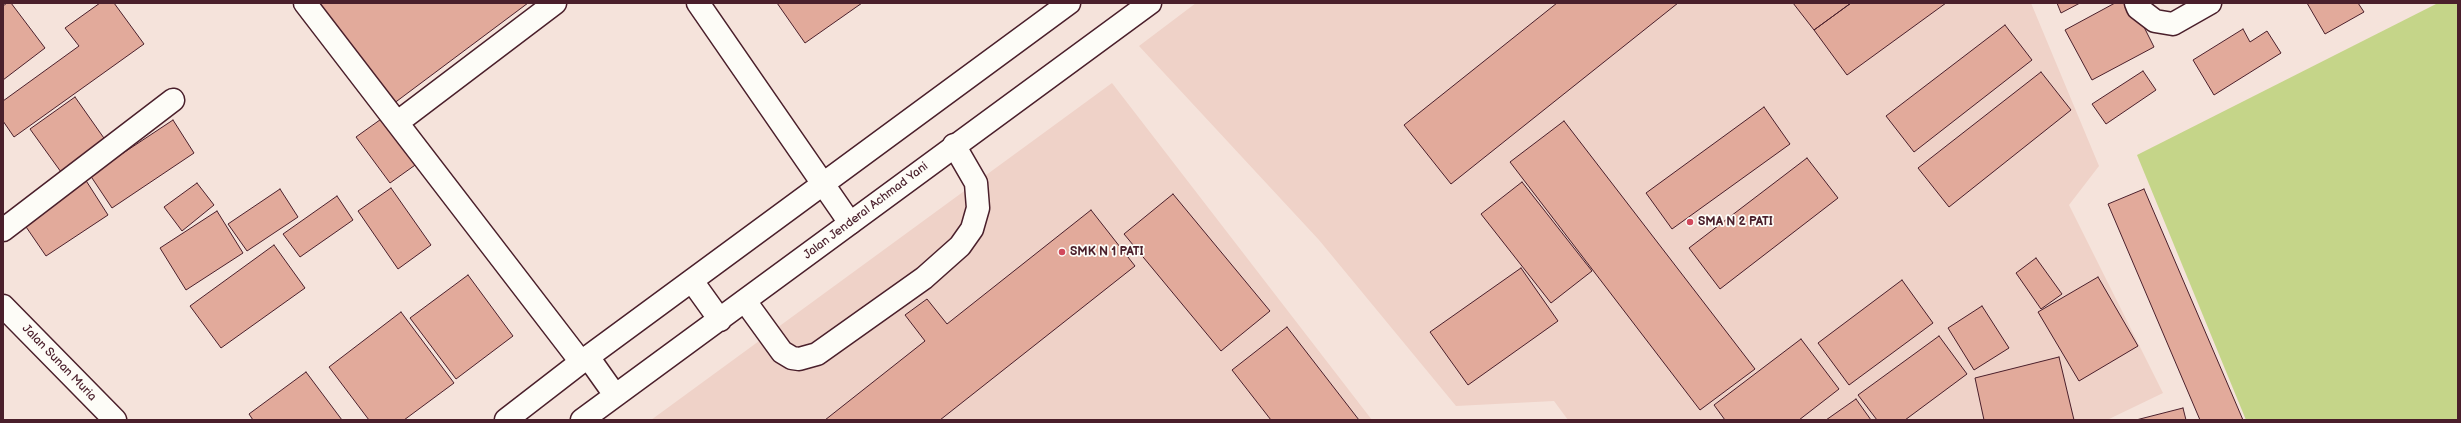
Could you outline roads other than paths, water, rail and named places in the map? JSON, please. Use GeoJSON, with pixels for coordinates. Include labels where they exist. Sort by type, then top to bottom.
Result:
{"type":"FeatureCollection","features":[{"type":"Feature","properties":{"kind":"main road"},"geometry":{"type":"LineString","coordinates":[[305,3],[584,359],[615,396]]}},
{"type":"Feature","properties":{"kind":"main road"},"geometry":{"type":"LineString","coordinates":[[398,122],[555,3]]}},
{"type":"Feature","properties":{"kind":"main road"},"geometry":{"type":"LineString","coordinates":[[698,3],[850,223]]}},
{"type":"Feature","properties":{"kind":"main road"},"geometry":{"type":"LineString","coordinates":[[506,420],[584,359],[1069,3]]}},
{"type":"Feature","properties":{"kind":"main road","name":"Jalan Jenderal Achmad Yani"},"geometry":{"type":"LineString","coordinates":[[582,420],[720,320],[954,145],[1150,3]]}},
{"type":"Feature","properties":{"kind":"main road"},"geometry":{"type":"LineString","coordinates":[[2136,3],[2138,8],[2155,21],[2173,24],[2210,3]]}},
{"type":"Feature","properties":{"kind":"main road"},"geometry":{"type":"LineString","coordinates":[[3,230],[173,100]]}},
{"type":"Feature","properties":{"kind":"main road"},"geometry":{"type":"LineString","coordinates":[[745,301],[782,352],[792,358],[799,359],[818,354],[924,278],[960,246],[972,229],[978,208],[976,183],[954,145]]}},
{"type":"Feature","properties":{"kind":"main road"},"geometry":{"type":"LineString","coordinates":[[692,281],[720,320]]}},
{"type":"Feature","properties":{"kind":"main road","name":"Jalan Sunan Muria"},"geometry":{"type":"LineString","coordinates":[[3,306],[115,420]]}},
{"type":"Feature","properties":{"kind":"place","name":"SMA N 2 PATI"},"geometry":{"type":"Point","coordinates":[1690,222]}},
{"type":"Feature","properties":{"kind":"place","name":"SMK N 1 PATI"},"geometry":{"type":"Point","coordinates":[1062,252]}}]}
